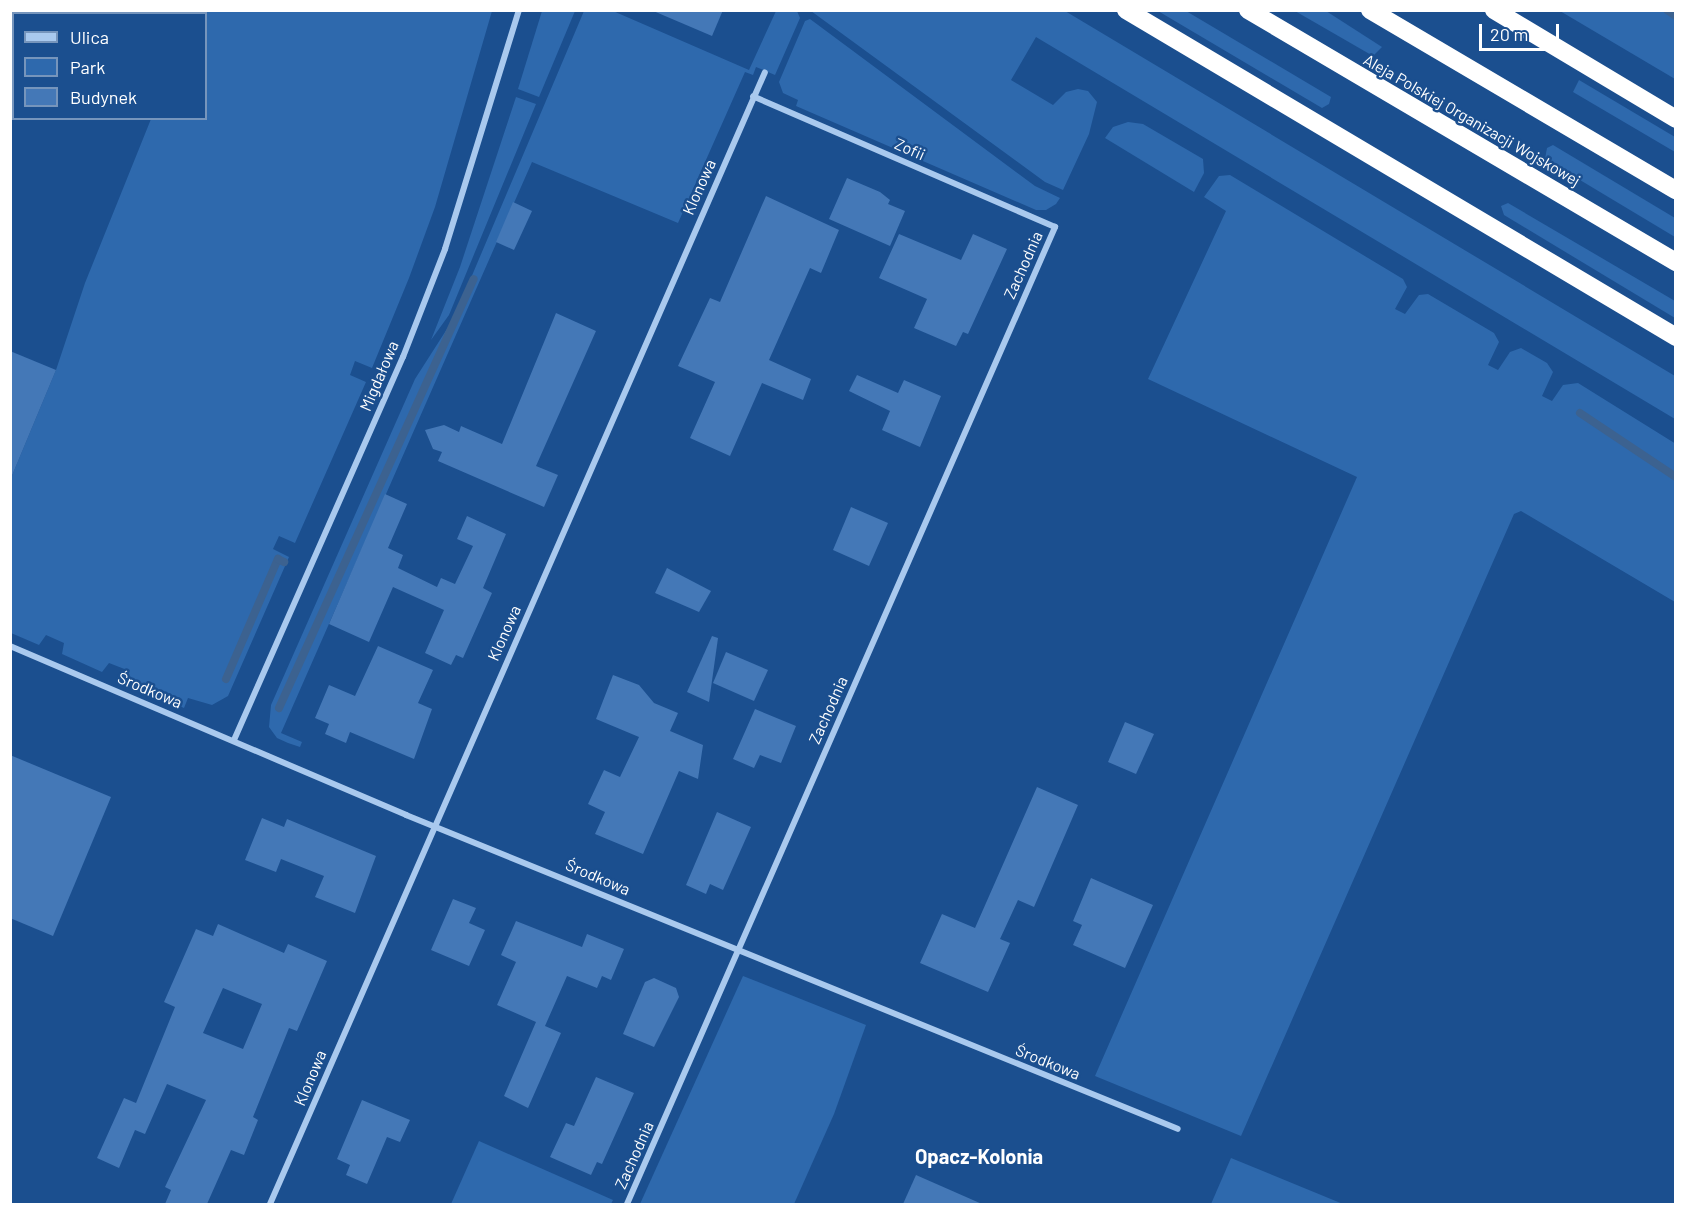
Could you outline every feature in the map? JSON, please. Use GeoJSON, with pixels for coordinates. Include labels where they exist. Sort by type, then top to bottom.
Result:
{"type":"FeatureCollection","features":[{"type":"Feature","properties":{"kind":"highway"},"geometry":{"type":"LineString","coordinates":[[1126,10],[1676,337]]}},
{"type":"Feature","properties":{"kind":"highway","name":"Aleja Polskiej Organizacji Wojskowej"},"geometry":{"type":"LineString","coordinates":[[1248,10],[1676,262]]}},
{"type":"Feature","properties":{"kind":"highway"},"geometry":{"type":"LineString","coordinates":[[1370,10],[1676,190]]}},
{"type":"Feature","properties":{"kind":"highway"},"geometry":{"type":"LineString","coordinates":[[1494,10],[1676,119]]}},
{"type":"Feature","properties":{"kind":"street","name":"Migdałowa"},"geometry":{"type":"LineString","coordinates":[[234,740],[407,346],[445,249],[519,10]]}},
{"type":"Feature","properties":{"kind":"street","name":"Klonowa"},"geometry":{"type":"LineString","coordinates":[[270,1204],[765,72]]}},
{"type":"Feature","properties":{"kind":"street","name":"Zofii"},"geometry":{"type":"LineString","coordinates":[[753,96],[1055,227]]}},
{"type":"Feature","properties":{"kind":"street","name":"Zachodnia"},"geometry":{"type":"LineString","coordinates":[[627,1204],[1055,227]]}},
{"type":"Feature","properties":{"kind":"street","name":"Środkowa"},"geometry":{"type":"LineString","coordinates":[[10,646],[738,951],[1178,1129]]}},
{"type":"Feature","properties":{"kind":"green space"},"geometry":{"type":"Polygon","coordinates":[[[492,11],[435,207],[409,278],[372,368],[355,361],[350,375],[366,382],[295,543],[279,536],[273,549],[289,557],[228,696],[212,705],[188,698],[184,708],[125,682],[127,670],[109,663],[102,672],[62,654],[64,643],[46,635],[39,645],[11,633],[11,478],[56,370],[85,283],[151,120],[207,120],[207,12],[194,12],[492,11]]]}},
{"type":"Feature","properties":{"kind":"green space"},"geometry":{"type":"Polygon","coordinates":[[[542,11],[575,11],[539,97],[518,89],[542,11]]]}},
{"type":"Feature","properties":{"kind":"green space"},"geometry":{"type":"Polygon","coordinates":[[[584,11],[613,11],[749,70],[776,11],[797,11],[800,18],[775,75],[756,67],[753,75],[745,72],[678,223],[532,162],[281,733],[302,742],[300,747],[288,743],[277,738],[269,727],[271,705],[415,379],[454,318],[584,11]]]}},
{"type":"Feature","properties":{"kind":"green space"},"geometry":{"type":"Polygon","coordinates":[[[811,11],[1065,11],[1675,376],[1675,419],[1036,37],[1011,80],[1053,105],[1066,92],[1078,89],[1088,91],[1097,102],[1089,134],[1063,190],[1045,182],[811,11]]]}},
{"type":"Feature","properties":{"kind":"green space"},"geometry":{"type":"Polygon","coordinates":[[[1158,11],[1186,11],[1331,97],[1329,104],[1322,108],[1158,11]]]}},
{"type":"Feature","properties":{"kind":"green space"},"geometry":{"type":"Polygon","coordinates":[[[1295,11],[1326,11],[1382,47],[1373,56],[1295,11]]]}},
{"type":"Feature","properties":{"kind":"green space"},"geometry":{"type":"Polygon","coordinates":[[[1560,11],[1675,11],[1675,79],[1560,11]]]}},
{"type":"Feature","properties":{"kind":"green space"},"geometry":{"type":"Polygon","coordinates":[[[810,19],[1035,186],[1060,198],[1056,204],[1046,210],[1036,210],[796,106],[798,100],[783,93],[779,82],[805,21],[810,19]]]}},
{"type":"Feature","properties":{"kind":"green space"},"geometry":{"type":"Polygon","coordinates":[[[1579,80],[1675,137],[1675,152],[1573,92],[1579,80]]]}},
{"type":"Feature","properties":{"kind":"green space"},"geometry":{"type":"Polygon","coordinates":[[[516,97],[536,104],[449,315],[431,340],[460,267],[516,97]]]}},
{"type":"Feature","properties":{"kind":"green space"},"geometry":{"type":"Polygon","coordinates":[[[1128,122],[1143,124],[1203,159],[1204,173],[1194,192],[1105,138],[1113,127],[1128,122]]]}},
{"type":"Feature","properties":{"kind":"green space"},"geometry":{"type":"Polygon","coordinates":[[[1553,145],[1675,218],[1675,237],[1545,159],[1547,148],[1553,145]]]}},
{"type":"Feature","properties":{"kind":"green space"},"geometry":{"type":"Polygon","coordinates":[[[1230,175],[1403,279],[1407,287],[1395,309],[1405,314],[1419,295],[1428,294],[1494,333],[1499,342],[1488,365],[1498,370],[1510,352],[1521,348],[1547,363],[1553,372],[1542,396],[1552,401],[1563,385],[1578,383],[1676,444],[1675,602],[1521,511],[1514,514],[1241,1136],[1095,1076],[1357,477],[1148,379],[1226,211],[1204,197],[1219,176],[1230,175]]]}},
{"type":"Feature","properties":{"kind":"green space"},"geometry":{"type":"Polygon","coordinates":[[[1508,203],[1675,301],[1675,318],[1504,215],[1501,206],[1508,203]]]}},
{"type":"Feature","properties":{"kind":"green space"},"geometry":{"type":"Polygon","coordinates":[[[743,976],[866,1025],[834,1114],[794,1204],[640,1204],[743,976]]]}},
{"type":"Feature","properties":{"kind":"green space"},"geometry":{"type":"Polygon","coordinates":[[[479,1141],[613,1200],[611,1204],[451,1204],[479,1141]]]}},
{"type":"Feature","properties":{"kind":"green space"},"geometry":{"type":"Polygon","coordinates":[[[1231,1158],[1343,1204],[1211,1204],[1231,1158]]]}},
{"type":"Feature","properties":{"kind":"building"},"geometry":{"type":"Polygon","coordinates":[[[651,10],[723,10],[712,36],[651,10]]]}},
{"type":"Feature","properties":{"kind":"building"},"geometry":{"type":"Polygon","coordinates":[[[847,178],[880,192],[890,200],[888,204],[905,211],[890,246],[829,219],[847,178]]]}},
{"type":"Feature","properties":{"kind":"building"},"geometry":{"type":"Polygon","coordinates":[[[766,196],[839,230],[821,273],[810,268],[769,360],[811,379],[803,400],[762,383],[730,456],[690,438],[715,382],[678,366],[710,298],[720,302],[766,196]]]}},
{"type":"Feature","properties":{"kind":"building"},"geometry":{"type":"Polygon","coordinates":[[[513,202],[532,211],[514,250],[496,242],[513,202]]]}},
{"type":"Feature","properties":{"kind":"building"},"geometry":{"type":"Polygon","coordinates":[[[899,234],[961,260],[973,234],[1007,249],[968,334],[963,332],[956,346],[914,328],[927,299],[879,278],[899,234]]]}},
{"type":"Feature","properties":{"kind":"building"},"geometry":{"type":"Polygon","coordinates":[[[556,313],[596,331],[536,466],[558,475],[544,507],[438,461],[442,452],[433,449],[425,430],[444,425],[459,432],[461,426],[502,444],[556,313]]]}},
{"type":"Feature","properties":{"kind":"building"},"geometry":{"type":"Polygon","coordinates":[[[10,351],[56,370],[11,478],[10,478],[10,351]]]}},
{"type":"Feature","properties":{"kind":"building"},"geometry":{"type":"Polygon","coordinates":[[[857,375],[898,393],[904,380],[941,396],[920,447],[882,430],[890,411],[849,391],[857,375]]]}},
{"type":"Feature","properties":{"kind":"building"},"geometry":{"type":"Polygon","coordinates":[[[385,494],[407,504],[388,548],[403,555],[398,568],[437,587],[441,578],[455,584],[473,546],[457,539],[467,516],[506,534],[483,588],[492,593],[463,658],[456,655],[451,665],[425,653],[444,610],[393,587],[369,642],[329,624],[385,494]]]}},
{"type":"Feature","properties":{"kind":"building"},"geometry":{"type":"Polygon","coordinates":[[[851,507],[888,523],[869,566],[833,550],[851,507]]]}},
{"type":"Feature","properties":{"kind":"building"},"geometry":{"type":"Polygon","coordinates":[[[667,568],[711,591],[699,612],[655,593],[667,568]]]}},
{"type":"Feature","properties":{"kind":"building"},"geometry":{"type":"Polygon","coordinates":[[[712,636],[718,638],[709,702],[687,692],[712,636]]]}},
{"type":"Feature","properties":{"kind":"building"},"geometry":{"type":"Polygon","coordinates":[[[378,646],[433,670],[418,703],[432,709],[414,759],[350,732],[346,743],[325,734],[329,724],[315,718],[329,685],[355,696],[378,646]]]}},
{"type":"Feature","properties":{"kind":"building"},"geometry":{"type":"Polygon","coordinates":[[[726,652],[768,670],[754,701],[713,683],[726,652]]]}},
{"type":"Feature","properties":{"kind":"building"},"geometry":{"type":"Polygon","coordinates":[[[613,675],[639,685],[654,703],[678,713],[670,731],[703,745],[698,779],[679,771],[643,854],[595,834],[605,812],[588,804],[604,770],[620,777],[639,737],[596,719],[613,675]]]}},
{"type":"Feature","properties":{"kind":"building"},"geometry":{"type":"Polygon","coordinates":[[[755,709],[796,726],[781,763],[760,755],[754,768],[733,759],[755,709]]]}},
{"type":"Feature","properties":{"kind":"building"},"geometry":{"type":"Polygon","coordinates":[[[1125,722],[1154,734],[1136,774],[1108,762],[1125,722]]]}},
{"type":"Feature","properties":{"kind":"building"},"geometry":{"type":"Polygon","coordinates":[[[10,755],[111,797],[53,936],[10,918],[10,755]]]}},
{"type":"Feature","properties":{"kind":"building"},"geometry":{"type":"Polygon","coordinates":[[[1037,787],[1078,805],[1034,907],[1018,900],[1000,939],[1010,943],[988,992],[920,963],[942,914],[975,928],[1037,787]]]}},
{"type":"Feature","properties":{"kind":"building"},"geometry":{"type":"Polygon","coordinates":[[[717,812],[751,827],[723,890],[710,884],[706,894],[686,885],[717,812]]]}},
{"type":"Feature","properties":{"kind":"building"},"geometry":{"type":"Polygon","coordinates":[[[262,818],[284,827],[287,819],[376,856],[355,913],[315,897],[324,876],[281,859],[276,872],[245,860],[262,818]]]}},
{"type":"Feature","properties":{"kind":"building"},"geometry":{"type":"Polygon","coordinates":[[[1091,878],[1153,905],[1125,968],[1073,945],[1082,925],[1073,921],[1091,878]]]}},
{"type":"Feature","properties":{"kind":"building"},"geometry":{"type":"Polygon","coordinates":[[[453,899],[476,908],[469,923],[485,930],[469,966],[431,950],[453,899]]]}},
{"type":"Feature","properties":{"kind":"building"},"geometry":{"type":"Polygon","coordinates":[[[516,921],[582,947],[587,934],[624,949],[611,980],[602,976],[597,988],[567,976],[545,1026],[561,1033],[528,1108],[504,1096],[536,1022],[497,1005],[516,962],[501,955],[516,921]]]}},
{"type":"Feature","properties":{"kind":"building"},"geometry":{"type":"Polygon","coordinates":[[[218,924],[284,953],[288,944],[327,961],[297,1031],[289,1028],[253,1117],[258,1120],[244,1155],[231,1150],[207,1204],[165,1204],[171,1190],[165,1187],[206,1100],[167,1084],[145,1134],[135,1130],[119,1168],[97,1158],[124,1098],[136,1103],[175,1007],[164,1002],[196,929],[213,936],[218,924]],[[223,988],[203,1033],[243,1049],[262,1004],[223,988]]]}},
{"type":"Feature","properties":{"kind":"building"},"geometry":{"type":"Polygon","coordinates":[[[654,978],[676,988],[679,997],[654,1047],[623,1034],[645,982],[654,978]]]}},
{"type":"Feature","properties":{"kind":"building"},"geometry":{"type":"Polygon","coordinates":[[[596,1077],[634,1093],[602,1164],[597,1162],[591,1175],[550,1157],[566,1123],[574,1126],[596,1077]]]}},
{"type":"Feature","properties":{"kind":"building"},"geometry":{"type":"Polygon","coordinates":[[[362,1100],[410,1120],[400,1142],[387,1137],[367,1184],[346,1175],[350,1165],[337,1159],[362,1100]]]}},
{"type":"Feature","properties":{"kind":"building"},"geometry":{"type":"Polygon","coordinates":[[[916,1175],[982,1204],[903,1204],[916,1175]]]}},
{"type":"Feature","properties":{"kind":"waterway"},"geometry":{"type":"LineString","coordinates":[[1667,10],[1676,16]]}},
{"type":"Feature","properties":{"kind":"waterway"},"geometry":{"type":"LineString","coordinates":[[279,708],[474,279]]}},
{"type":"Feature","properties":{"kind":"waterway"},"geometry":{"type":"LineString","coordinates":[[1580,413],[1676,477]]}},
{"type":"Feature","properties":{"kind":"waterway"},"geometry":{"type":"LineString","coordinates":[[226,679],[278,559],[284,562]]}},
{"type":"Feature","properties":{"kind":"district","name":"Opacz-Kolonia"},"geometry":{"type":"Point","coordinates":[979,1156]}}]}
